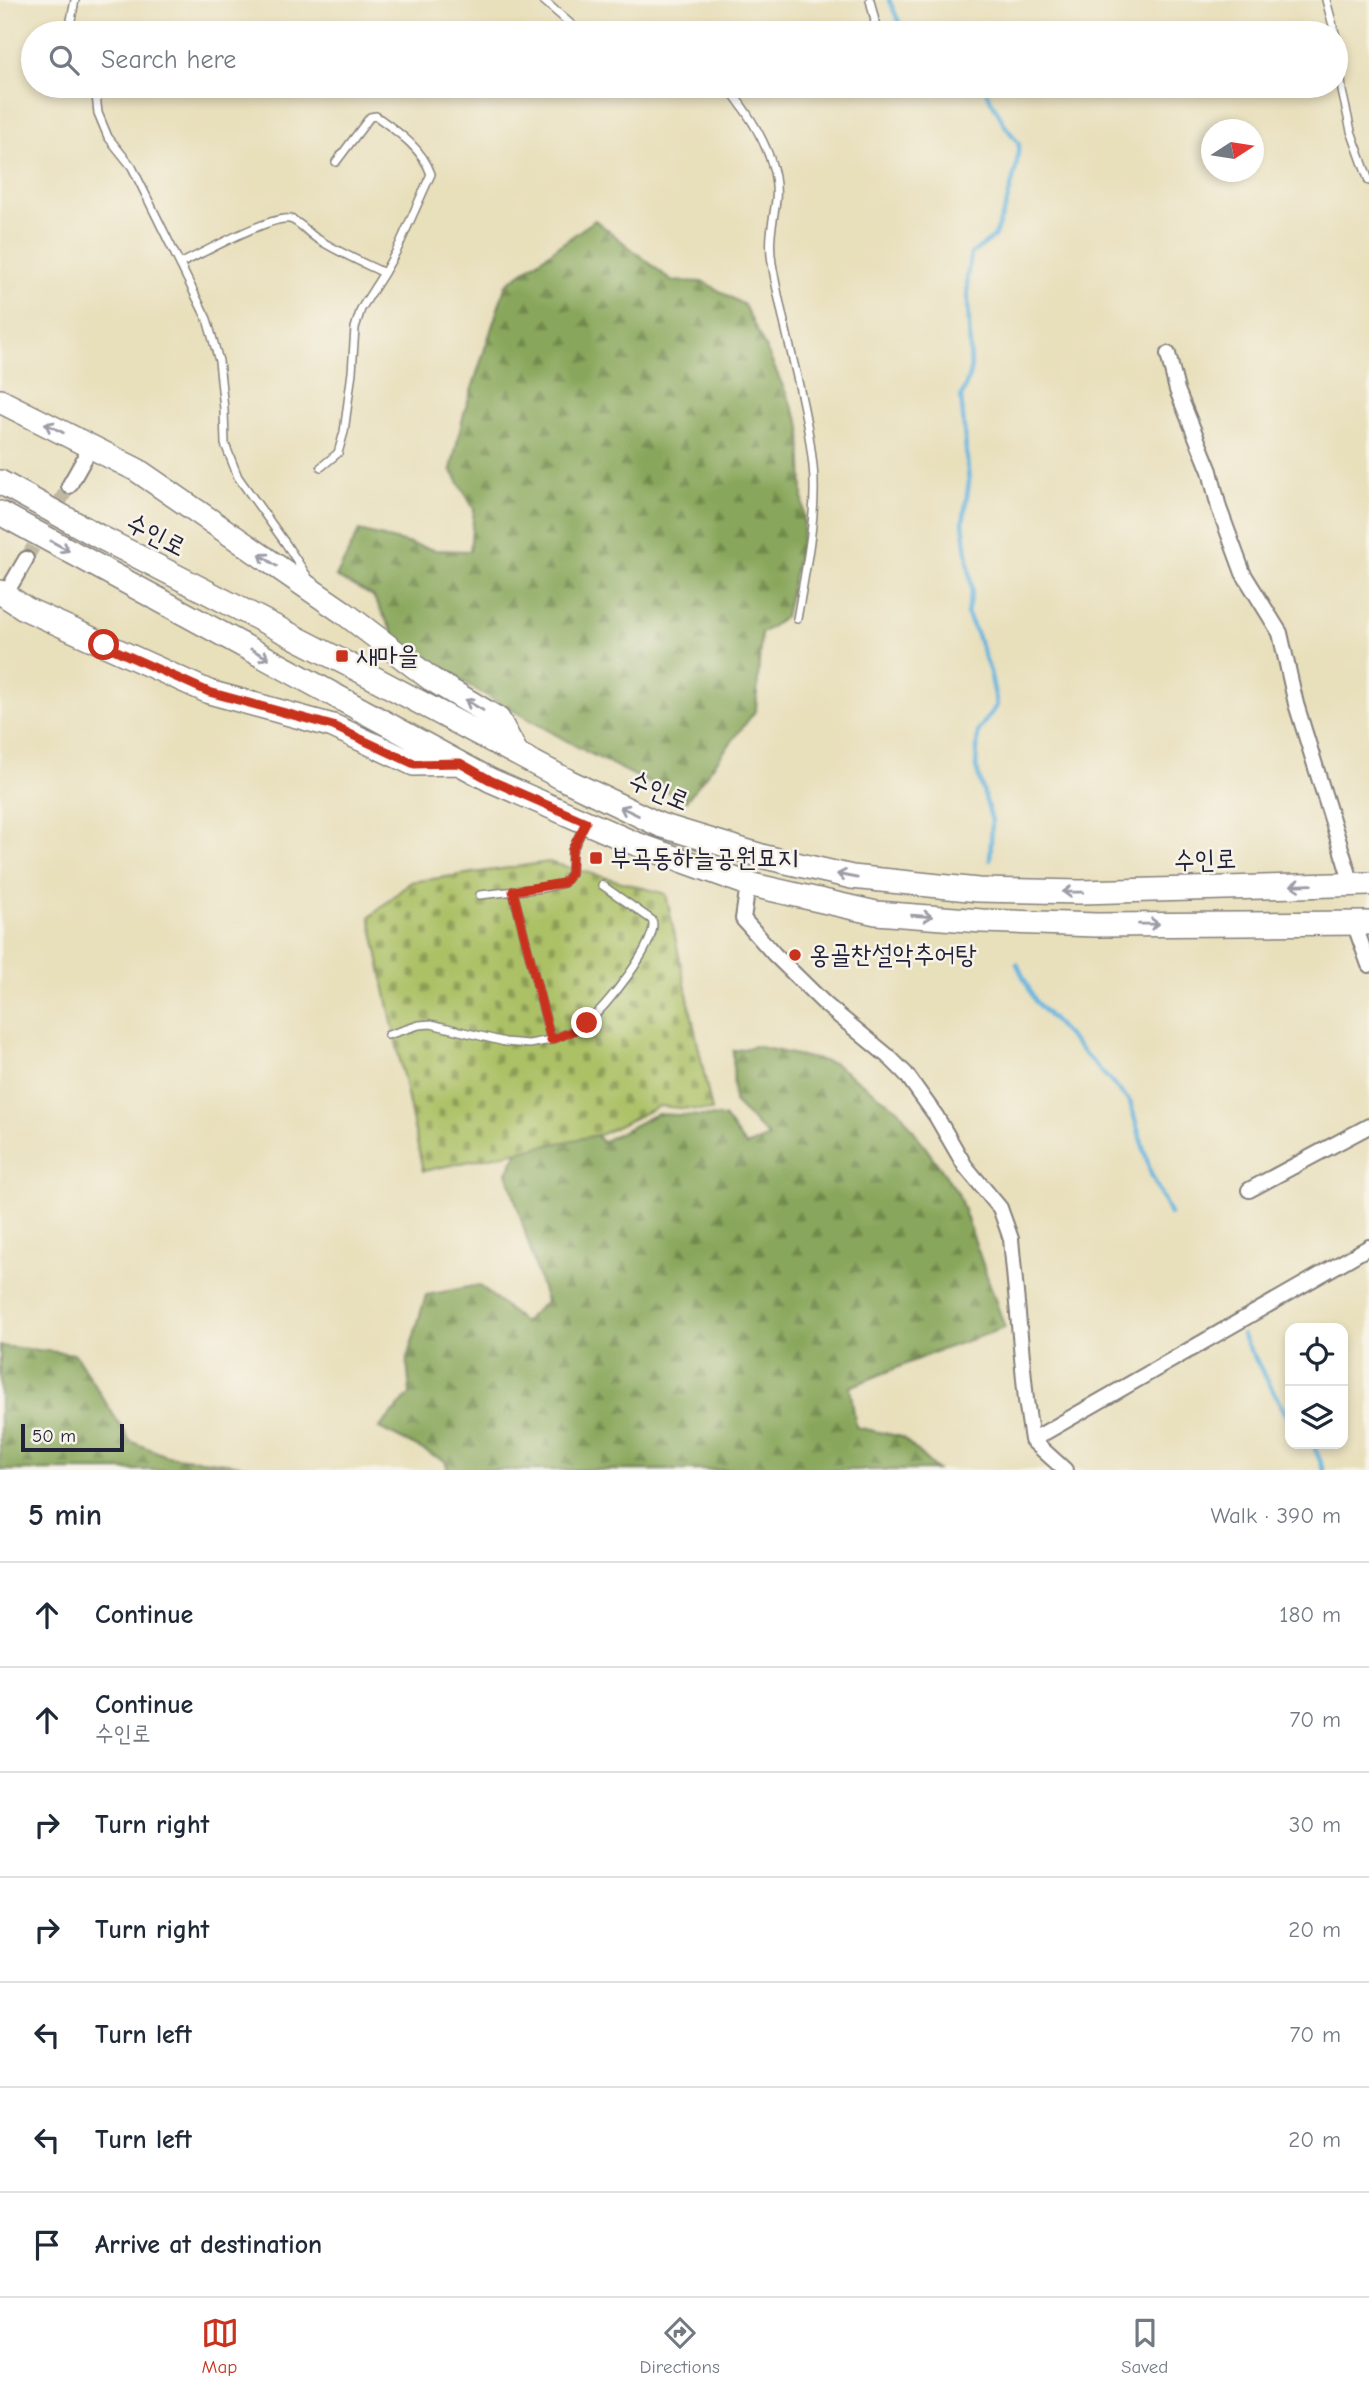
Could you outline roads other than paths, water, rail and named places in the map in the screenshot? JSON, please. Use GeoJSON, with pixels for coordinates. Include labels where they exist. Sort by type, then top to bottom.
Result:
{"type":"FeatureCollection","features":[{"type":"Feature","properties":{"kind":"main road"},"geometry":{"type":"LineString","coordinates":[[0,401],[137,470],[314,592],[431,679],[498,719],[517,754]]}},
{"type":"Feature","properties":{"kind":"main road","name":"수인로"},"geometry":{"type":"LineString","coordinates":[[0,482],[97,536],[568,781],[660,825],[765,857],[852,877],[978,890],[1081,892],[1363,882]]}},
{"type":"Feature","properties":{"kind":"main road","name":"수인로"},"geometry":{"type":"LineString","coordinates":[[0,513],[490,780],[631,842],[748,884],[876,913],[982,921],[1096,925],[1362,923]]}},
{"type":"Feature","properties":{"kind":"main road"},"geometry":{"type":"LineString","coordinates":[[2,594],[26,609],[209,692],[333,726],[414,764],[460,763]]}},
{"type":"Feature","properties":{"kind":"street"},"geometry":{"type":"LineString","coordinates":[[1168,354],[1177,390],[1210,471],[1219,508],[1243,573],[1280,633],[1296,704],[1363,882]]}},
{"type":"Feature","properties":{"kind":"street"},"geometry":{"type":"LineString","coordinates":[[69,486],[91,447]]}},
{"type":"Feature","properties":{"kind":"street"},"geometry":{"type":"LineString","coordinates":[[2,594],[26,559]]}},
{"type":"Feature","properties":{"kind":"street"},"geometry":{"type":"LineString","coordinates":[[748,884],[743,919],[826,1005],[890,1056],[936,1116],[965,1166],[1000,1208],[1011,1239],[1032,1440],[1065,1470]]}},
{"type":"Feature","properties":{"kind":"street"},"geometry":{"type":"LineString","coordinates":[[1362,923],[1369,965]]}},
{"type":"Feature","properties":{"kind":"street"},"geometry":{"type":"LineString","coordinates":[[1249,1190],[1369,1126]]}},
{"type":"Feature","properties":{"kind":"street"},"geometry":{"type":"LineString","coordinates":[[1032,1440],[1369,1247]]}},
{"type":"Feature","properties":{"kind":"lane"},"geometry":{"type":"LineString","coordinates":[[71,21],[75,0]]}},
{"type":"Feature","properties":{"kind":"lane"},"geometry":{"type":"LineString","coordinates":[[543,0],[568,21]]}},
{"type":"Feature","properties":{"kind":"lane"},"geometry":{"type":"LineString","coordinates":[[870,0],[875,21]]}},
{"type":"Feature","properties":{"kind":"lane"},"geometry":{"type":"LineString","coordinates":[[1326,0],[1332,21]]}},
{"type":"Feature","properties":{"kind":"lane"},"geometry":{"type":"LineString","coordinates":[[96,98],[97,113],[108,137],[132,167],[206,318],[219,361],[225,444],[237,478],[293,554],[314,592]]}},
{"type":"Feature","properties":{"kind":"lane"},"geometry":{"type":"LineString","coordinates":[[736,98],[745,108],[761,140],[776,178],[776,200],[770,228],[772,261],[801,395],[813,468],[811,535],[797,619]]}},
{"type":"Feature","properties":{"kind":"lane"},"geometry":{"type":"LineString","coordinates":[[1344,98],[1351,131],[1369,181]]}},
{"type":"Feature","properties":{"kind":"lane"},"geometry":{"type":"LineString","coordinates":[[321,467],[338,453],[346,420],[355,328],[361,309],[397,250],[431,174],[427,162],[403,135],[376,116],[370,117],[336,162]]}},
{"type":"Feature","properties":{"kind":"lane"},"geometry":{"type":"LineString","coordinates":[[180,264],[258,227],[280,219],[292,219],[339,252],[384,273]]}},
{"type":"Feature","properties":{"kind":"lane"},"geometry":{"type":"LineString","coordinates":[[480,895],[564,883],[571,873],[572,850],[586,822]]}},
{"type":"Feature","properties":{"kind":"lane"},"geometry":{"type":"LineString","coordinates":[[388,1035],[431,1024],[505,1042],[529,1044],[551,1040],[571,1032],[602,1009],[631,971],[654,932],[652,920],[602,885]]}},
{"type":"Feature","properties":{"kind":"lane"},"geometry":{"type":"LineString","coordinates":[[513,891],[551,1040]]}},
{"type":"Feature","properties":{"kind":"waterway"},"geometry":{"type":"LineString","coordinates":[[889,0],[899,21]]}},
{"type":"Feature","properties":{"kind":"waterway"},"geometry":{"type":"LineString","coordinates":[[990,98],[1019,144],[1006,206],[994,237],[971,254],[967,277],[971,372],[961,397],[969,482],[963,523],[972,590],[967,613],[990,672],[997,705],[978,731],[976,767],[992,821],[990,860]]}},
{"type":"Feature","properties":{"kind":"waterway"},"geometry":{"type":"LineString","coordinates":[[1017,964],[1035,1001],[1130,1102],[1151,1174],[1170,1214]]}},
{"type":"Feature","properties":{"kind":"waterway"},"geometry":{"type":"LineString","coordinates":[[1242,1335],[1285,1412]]}},
{"type":"Feature","properties":{"kind":"waterway"},"geometry":{"type":"LineString","coordinates":[[1315,1449],[1324,1470]]}},
{"type":"Feature","properties":{"kind":"tunnel"},"geometry":{"type":"LineString","coordinates":[[26,559],[69,486]]}},
{"type":"Feature","properties":{"kind":"place","name":"새마을"},"geometry":{"type":"Point","coordinates":[342,656]}},
{"type":"Feature","properties":{"kind":"place","name":"부곡동하늘공원묘지"},"geometry":{"type":"Point","coordinates":[596,858]}},
{"type":"Feature","properties":{"kind":"place","name":"옹골찬설악추어탕"},"geometry":{"type":"Point","coordinates":[795,955]}}]}
